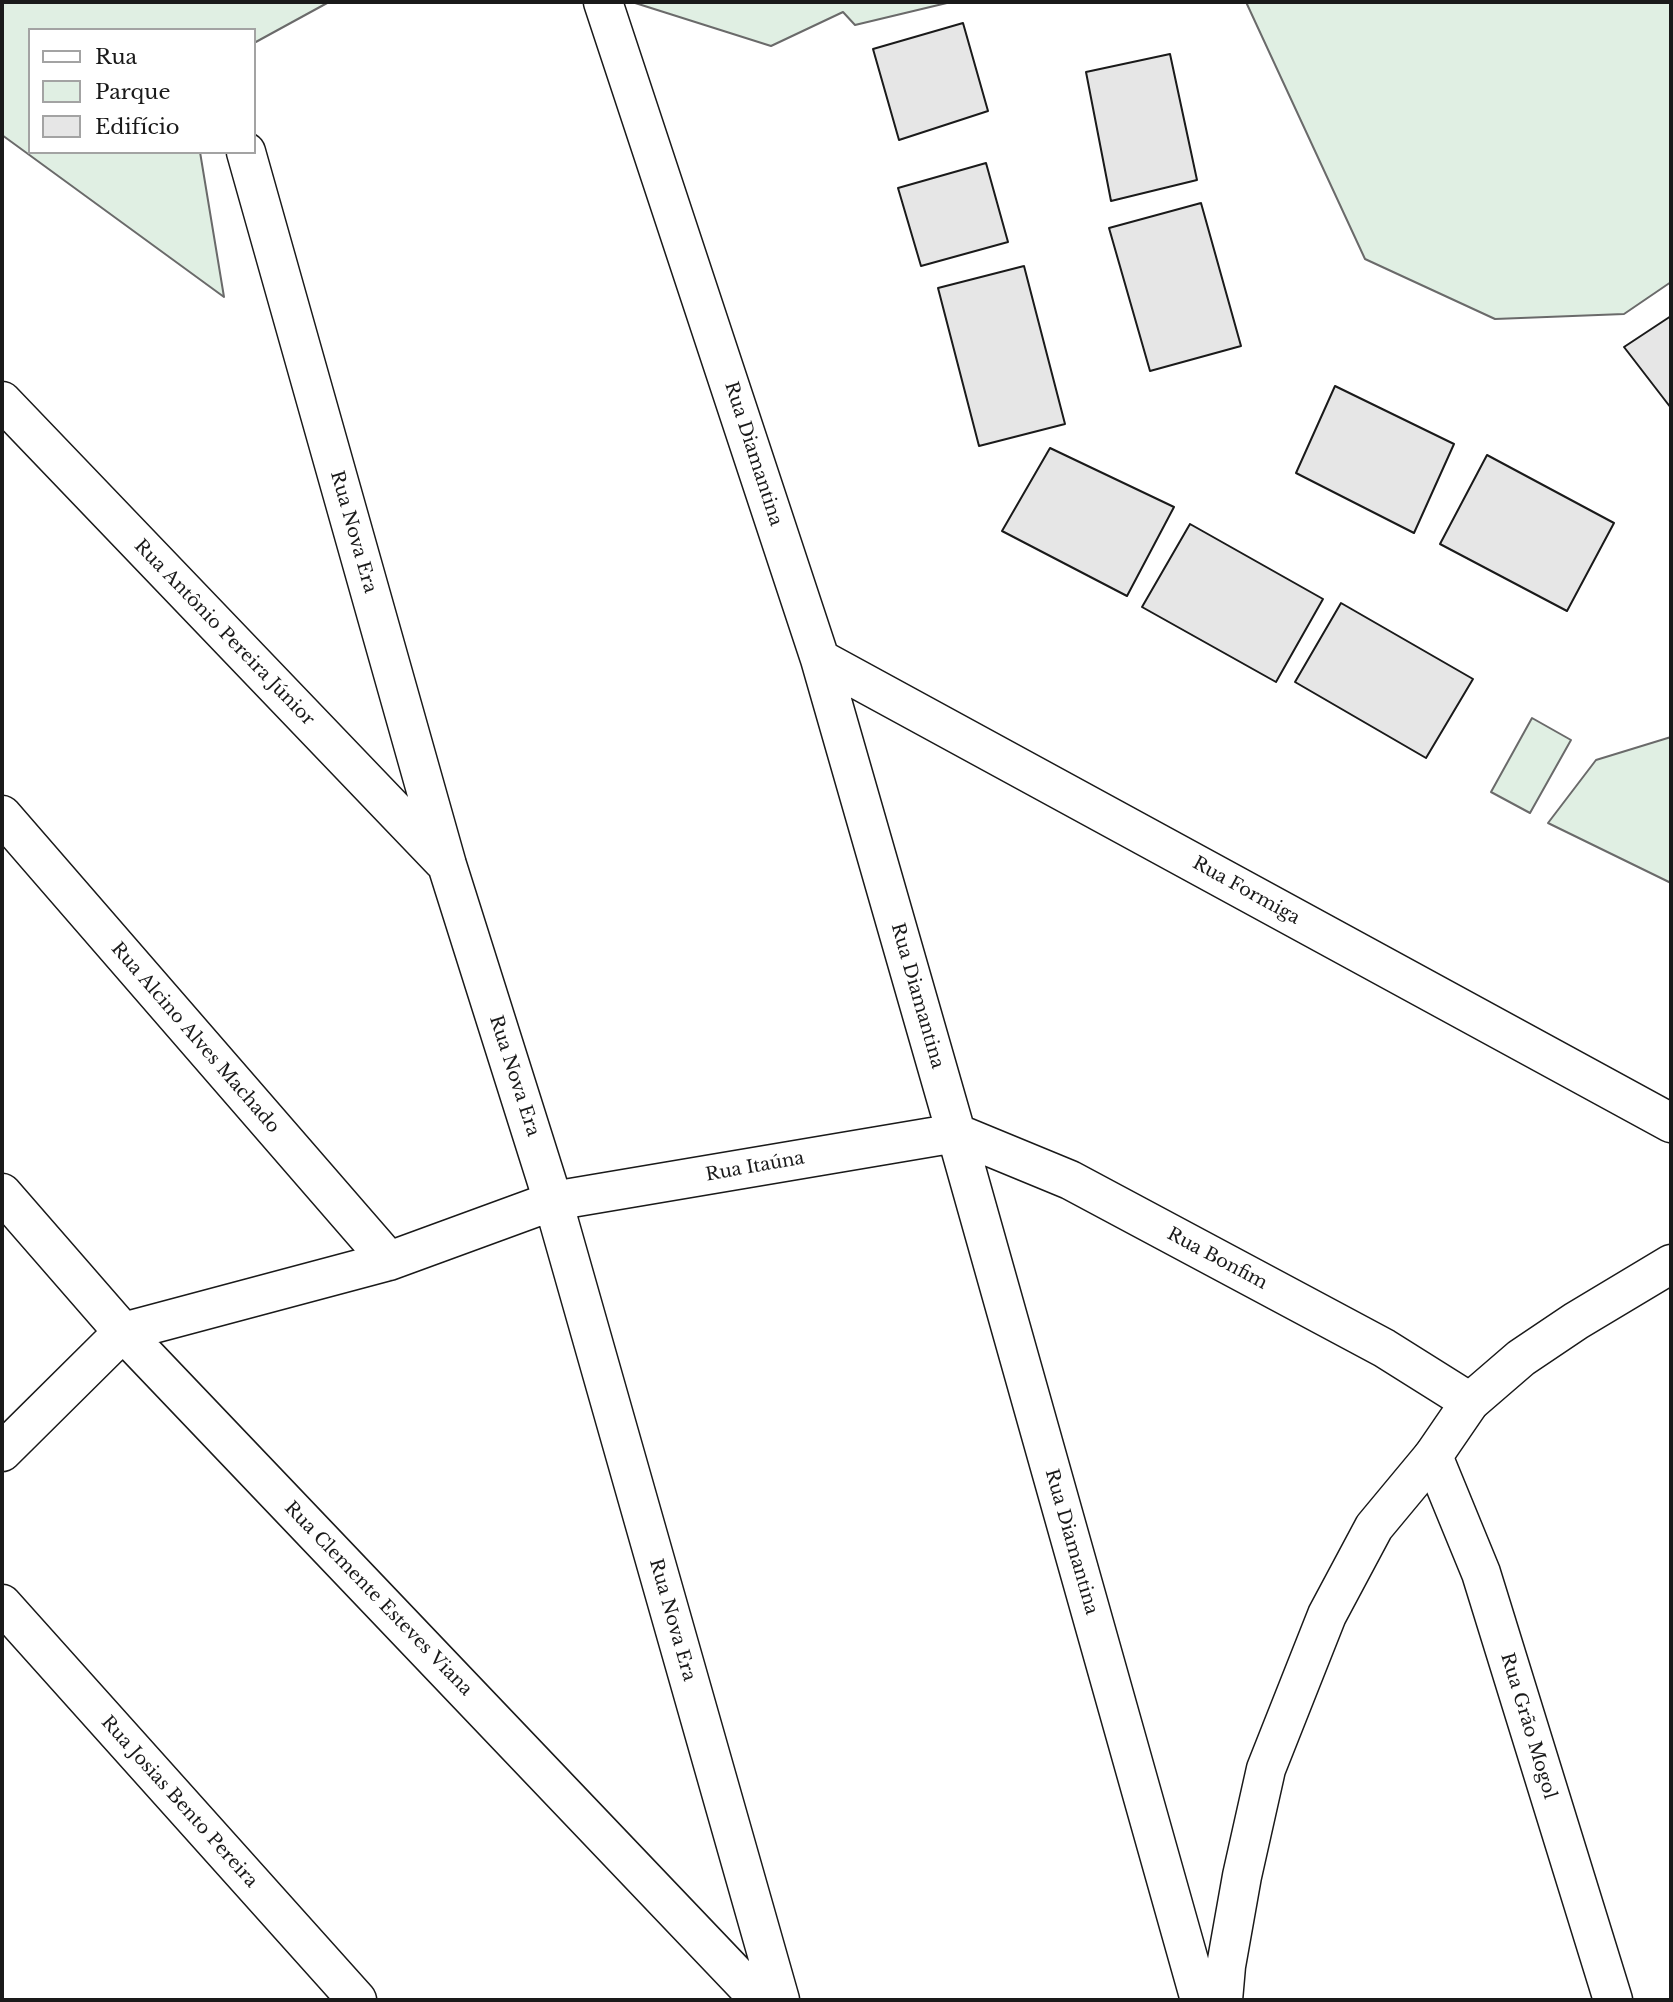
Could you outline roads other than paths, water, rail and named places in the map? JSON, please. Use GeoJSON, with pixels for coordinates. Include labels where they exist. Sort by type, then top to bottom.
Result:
{"type":"FeatureCollection","features":[{"type":"Feature","properties":{"kind":"street","name":"Rua Diamantina"},"geometry":{"type":"LineString","coordinates":[[603,2],[820,659],[1200,2000]]}},
{"type":"Feature","properties":{"kind":"street","name":"Rua Nova Era"},"geometry":{"type":"LineString","coordinates":[[247,154],[447,865],[553,1201],[780,2000]]}},
{"type":"Feature","properties":{"kind":"street","name":"Rua Antônio Pereira Júnior"},"geometry":{"type":"LineString","coordinates":[[2,401],[447,865]]}},
{"type":"Feature","properties":{"kind":"street","name":"Rua Formiga"},"geometry":{"type":"LineString","coordinates":[[820,659],[1671,1123]]}},
{"type":"Feature","properties":{"kind":"street","name":"Rua Alcino Alves Machado"},"geometry":{"type":"LineString","coordinates":[[2,815],[389,1261]]}},
{"type":"Feature","properties":{"kind":"street","name":"Rua Itaúna"},"geometry":{"type":"LineString","coordinates":[[124,1332],[389,1261],[553,1201],[956,1133]]}},
{"type":"Feature","properties":{"kind":"street","name":"Rua Bonfim"},"geometry":{"type":"LineString","coordinates":[[956,1133],[1070,1180],[1384,1348],[1470,1402]]}},
{"type":"Feature","properties":{"kind":"street","name":"Rua Clemente Esteves Viana"},"geometry":{"type":"LineString","coordinates":[[2,1194],[124,1332],[760,2000]]}},
{"type":"Feature","properties":{"kind":"street"},"geometry":{"type":"LineString","coordinates":[[1223,2000],[1226,1966],[1242,1877],[1266,1769],[1327,1615],[1374,1527],[1433,1456],[1470,1402],[1521,1359],[1576,1321],[1671,1264]]}},
{"type":"Feature","properties":{"kind":"street"},"geometry":{"type":"LineString","coordinates":[[1576,1321],[1671,1298]]}},
{"type":"Feature","properties":{"kind":"street"},"geometry":{"type":"LineString","coordinates":[[2,1452],[124,1332]]}},
{"type":"Feature","properties":{"kind":"street","name":"Rua Grão Mogol"},"geometry":{"type":"LineString","coordinates":[[1433,1456],[1481,1573],[1613,2000]]}},
{"type":"Feature","properties":{"kind":"street","name":"Rua Josias Bento Pereira"},"geometry":{"type":"LineString","coordinates":[[2,1604],[357,2000]]}}]}
